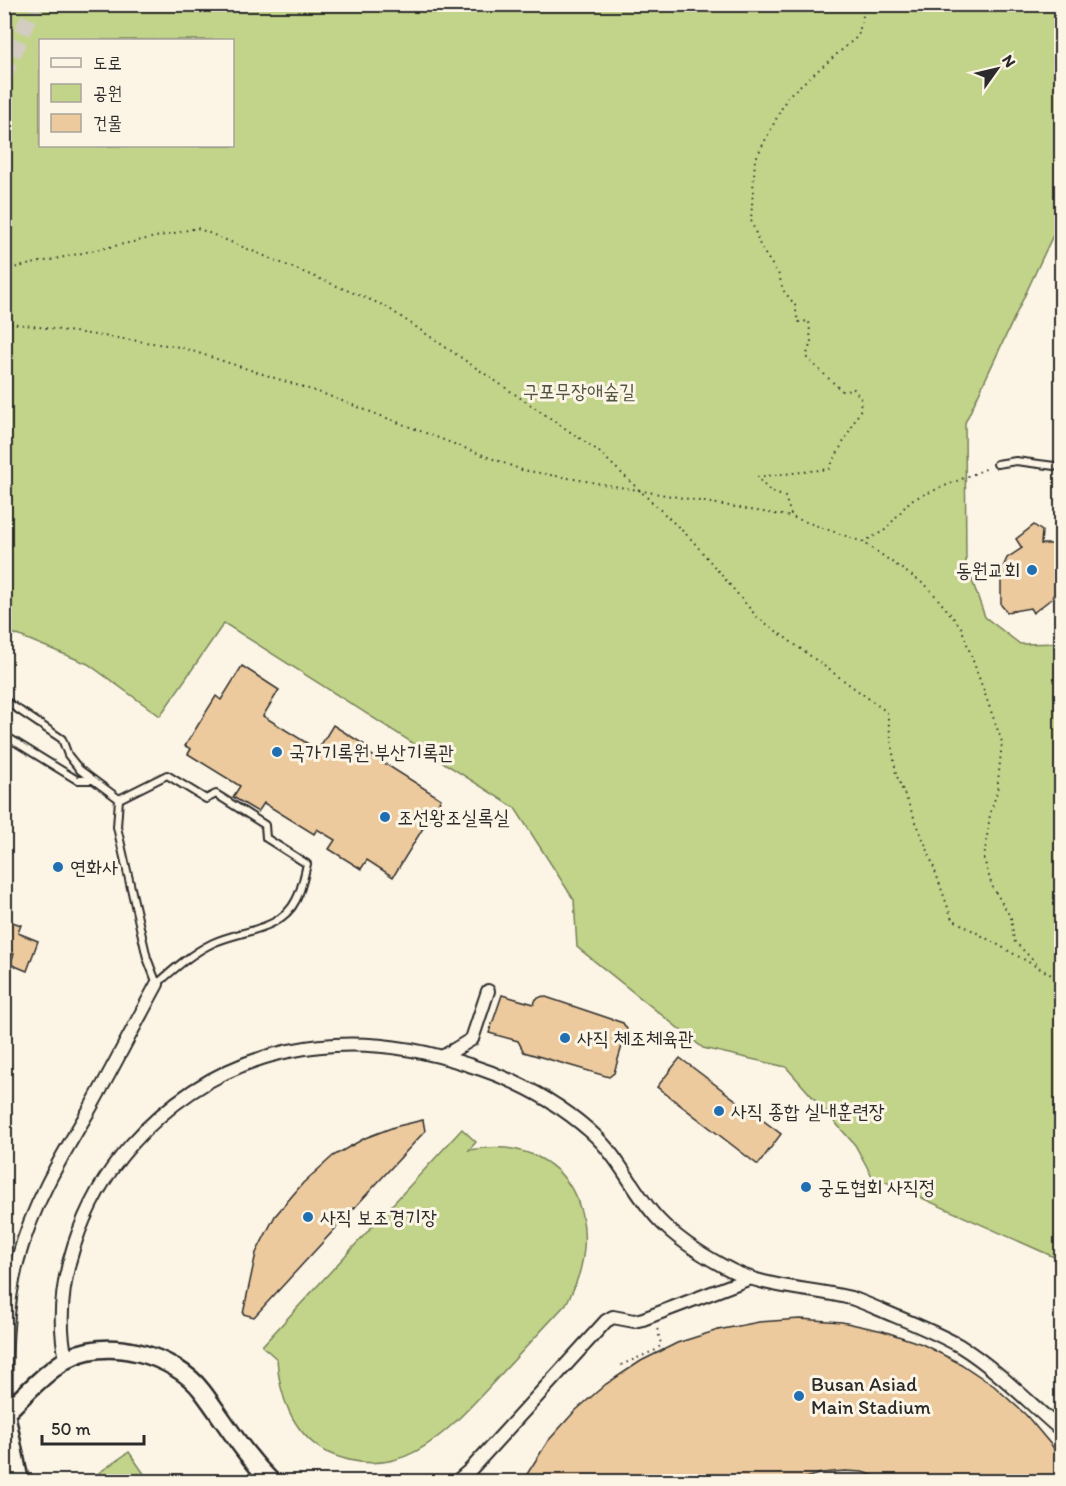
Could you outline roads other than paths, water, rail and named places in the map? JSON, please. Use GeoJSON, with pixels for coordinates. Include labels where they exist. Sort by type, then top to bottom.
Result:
{"type":"FeatureCollection","features":[{"type":"Feature","properties":{"kind":"street"},"geometry":{"type":"LineString","coordinates":[[20,1482],[5,1413],[5,1348],[10,1300],[18,1260],[33,1216],[61,1154],[87,1112],[157,984]]}},
{"type":"Feature","properties":{"kind":"street"},"geometry":{"type":"LineString","coordinates":[[444,1056],[472,1039],[488,991]]}},
{"type":"Feature","properties":{"kind":"street"},"geometry":{"type":"LineString","coordinates":[[66,1359],[60,1334],[62,1303],[68,1270],[79,1236],[105,1178],[145,1129],[197,1086],[267,1056],[299,1049],[369,1043],[404,1047],[444,1056],[512,1081],[571,1114],[616,1158],[658,1220],[692,1246],[748,1279],[852,1299],[924,1328],[960,1347],[985,1365],[1062,1431]]}},
{"type":"Feature","properties":{"kind":"street"},"geometry":{"type":"LineString","coordinates":[[456,1482],[471,1469],[606,1321],[613,1317],[634,1321],[643,1319],[748,1279]]}},
{"type":"Feature","properties":{"kind":"street"},"geometry":{"type":"LineString","coordinates":[[5,1413],[66,1359],[90,1352],[112,1350],[164,1359],[185,1372],[202,1391],[233,1438],[272,1482]]}},
{"type":"Feature","properties":{"kind":"lane"},"geometry":{"type":"LineString","coordinates":[[997,464],[1025,461],[1062,467]]}},
{"type":"Feature","properties":{"kind":"lane"},"geometry":{"type":"LineString","coordinates":[[4,700],[62,739],[68,755],[80,770],[119,799]]}},
{"type":"Feature","properties":{"kind":"lane"},"geometry":{"type":"LineString","coordinates":[[4,735],[77,780],[94,780]]}},
{"type":"Feature","properties":{"kind":"lane"},"geometry":{"type":"LineString","coordinates":[[166,775],[206,799],[216,794],[265,825],[266,838],[307,864],[296,901],[281,918],[267,927],[239,933],[211,944],[157,984],[147,958],[117,827],[119,799],[166,775]]}},
{"type":"Feature","properties":{"kind":"tunnel"},"geometry":{"type":"LineString","coordinates":[[4,77],[34,4]]}},
{"type":"Feature","properties":{"kind":"place","name":"동원교회"},"geometry":{"type":"Point","coordinates":[1032,570]}},
{"type":"Feature","properties":{"kind":"place","name":"국가기록원 부산기록관"},"geometry":{"type":"Point","coordinates":[277,752]}},
{"type":"Feature","properties":{"kind":"place","name":"조선왕조실록실"},"geometry":{"type":"Point","coordinates":[385,817]}},
{"type":"Feature","properties":{"kind":"place","name":"연화사"},"geometry":{"type":"Point","coordinates":[58,867]}},
{"type":"Feature","properties":{"kind":"place","name":"사직 체조체육관"},"geometry":{"type":"Point","coordinates":[565,1038]}},
{"type":"Feature","properties":{"kind":"place","name":"사직 종합 실내훈련장"},"geometry":{"type":"Point","coordinates":[719,1111]}},
{"type":"Feature","properties":{"kind":"place","name":"궁도협회 사직정"},"geometry":{"type":"Point","coordinates":[806,1187]}},
{"type":"Feature","properties":{"kind":"place","name":"사직 보조경기장"},"geometry":{"type":"Point","coordinates":[308,1217]}},
{"type":"Feature","properties":{"kind":"place","name":"Busan Asiad Main Stadium"},"geometry":{"type":"Point","coordinates":[799,1396]}},
{"type":"Feature","properties":{"kind":"park label","name":"구포무장애숲길"},"geometry":{"type":"Point","coordinates":[579,391]}}]}
